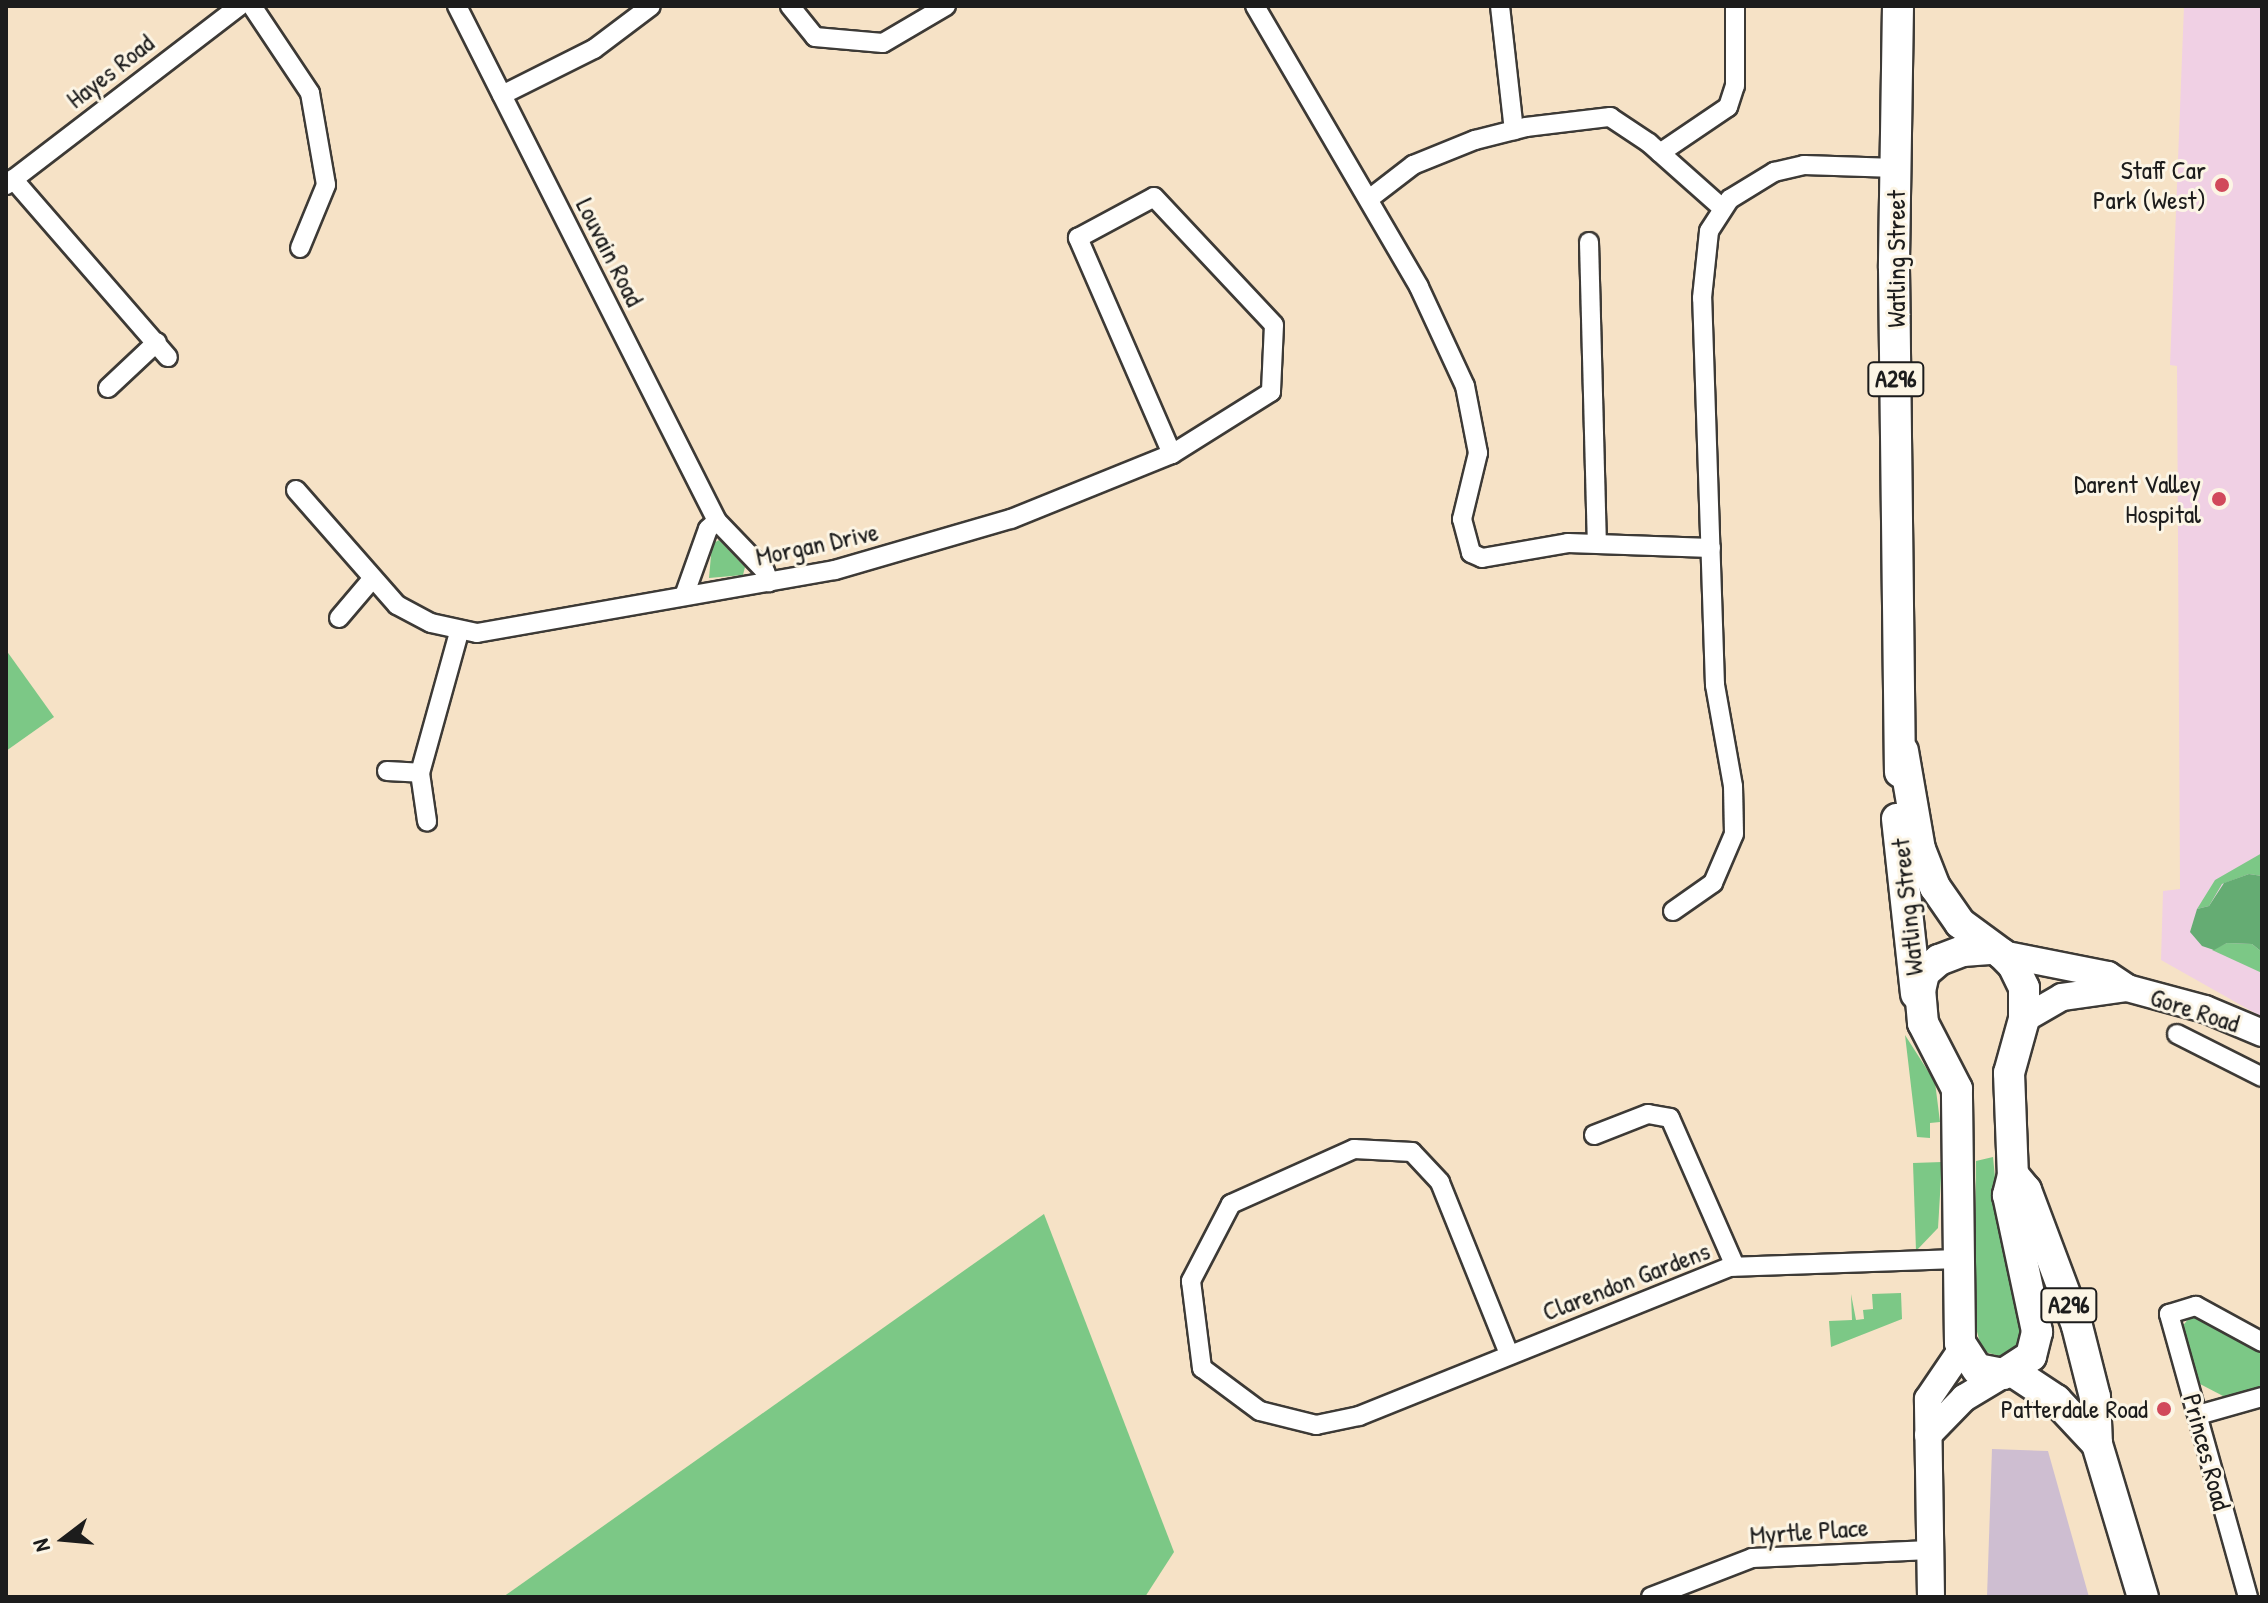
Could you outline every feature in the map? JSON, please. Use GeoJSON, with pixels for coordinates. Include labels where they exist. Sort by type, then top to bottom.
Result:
{"type":"FeatureCollection","features":[{"type":"Feature","properties":{"kind":"main road","name":"Watling Street"},"geometry":{"type":"LineString","coordinates":[[1898,6],[1896,168],[1903,751],[1897,820],[1920,1015]]}},
{"type":"Feature","properties":{"kind":"main road","name":"Watling Street"},"geometry":{"type":"LineString","coordinates":[[1903,751],[1926,870],[1954,917],[1997,951],[2023,982],[2024,1019]]}},
{"type":"Feature","properties":{"kind":"main road"},"geometry":{"type":"LineString","coordinates":[[1997,951],[1963,951],[1930,965],[1920,987],[1920,1015],[1957,1089],[1956,1259],[1962,1349],[1977,1369],[2009,1372],[2031,1356],[2037,1332],[2008,1195],[2013,1175],[2009,1064],[2024,1019]]}},
{"type":"Feature","properties":{"kind":"main road","name":"A296"},"geometry":{"type":"LineString","coordinates":[[2013,1175],[2026,1190],[2077,1326],[2095,1397],[2097,1444],[2143,1597]]}},
{"type":"Feature","properties":{"kind":"main road","name":"A296"},"geometry":{"type":"LineString","coordinates":[[2009,1372],[2056,1400],[2097,1444]]}},
{"type":"Feature","properties":{"kind":"street","name":"Hayes Road"},"geometry":{"type":"LineString","coordinates":[[108,388],[162,349],[10,182],[239,6]]}},
{"type":"Feature","properties":{"kind":"street"},"geometry":{"type":"LineString","coordinates":[[252,6],[310,93],[326,185],[300,248]]}},
{"type":"Feature","properties":{"kind":"street","name":"Louvain Road"},"geometry":{"type":"LineString","coordinates":[[457,6],[717,521],[764,569],[769,582]]}},
{"type":"Feature","properties":{"kind":"street"},"geometry":{"type":"LineString","coordinates":[[502,95],[594,49],[651,6]]}},
{"type":"Feature","properties":{"kind":"street"},"geometry":{"type":"LineString","coordinates":[[790,6],[815,37],[883,43],[946,6]]}},
{"type":"Feature","properties":{"kind":"street"},"geometry":{"type":"LineString","coordinates":[[1255,6],[1369,199],[1445,338],[1465,386],[1478,453],[1462,519],[1471,553],[1482,558],[1597,543],[1711,548]]}},
{"type":"Feature","properties":{"kind":"street"},"geometry":{"type":"LineString","coordinates":[[1500,6],[1514,130]]}},
{"type":"Feature","properties":{"kind":"street"},"geometry":{"type":"LineString","coordinates":[[1660,153],[1728,107],[1735,86],[1735,6]]}},
{"type":"Feature","properties":{"kind":"street"},"geometry":{"type":"LineString","coordinates":[[1369,199],[1425,159],[1514,130],[1610,117],[1660,153],[1721,207]]}},
{"type":"Feature","properties":{"kind":"street"},"geometry":{"type":"LineString","coordinates":[[1673,911],[1713,883],[1734,834],[1733,786],[1715,685],[1702,298],[1704,255],[1721,207],[1753,181],[1790,167],[1896,168]]}},
{"type":"Feature","properties":{"kind":"street","name":"Morgan Drive"},"geometry":{"type":"LineString","coordinates":[[296,490],[406,611],[459,632],[490,632],[835,570],[987,527],[1172,454],[1271,392],[1274,325],[1154,197],[1078,238],[1172,454]]}},
{"type":"Feature","properties":{"kind":"street"},"geometry":{"type":"LineString","coordinates":[[1589,242],[1597,543]]}},
{"type":"Feature","properties":{"kind":"street"},"geometry":{"type":"LineString","coordinates":[[684,596],[708,529],[717,521]]}},
{"type":"Feature","properties":{"kind":"street"},"geometry":{"type":"LineString","coordinates":[[339,618],[373,578]]}},
{"type":"Feature","properties":{"kind":"street"},"geometry":{"type":"LineString","coordinates":[[427,821],[420,773],[459,632]]}},
{"type":"Feature","properties":{"kind":"street"},"geometry":{"type":"LineString","coordinates":[[387,771],[420,773]]}},
{"type":"Feature","properties":{"kind":"street","name":"Gore Road"},"geometry":{"type":"LineString","coordinates":[[1997,951],[2108,975],[2127,988],[2205,1009],[2262,1033]]}},
{"type":"Feature","properties":{"kind":"street","name":"Gore Road"},"geometry":{"type":"LineString","coordinates":[[2024,1019],[2062,997],[2127,988]]}},
{"type":"Feature","properties":{"kind":"street","name":"Gore Road"},"geometry":{"type":"LineString","coordinates":[[2177,1034],[2262,1077]]}},
{"type":"Feature","properties":{"kind":"street"},"geometry":{"type":"LineString","coordinates":[[1594,1135],[1648,1114],[1661,1114],[1674,1125],[1735,1266]]}},
{"type":"Feature","properties":{"kind":"street","name":"Clarendon Gardens"},"geometry":{"type":"LineString","coordinates":[[1509,1354],[1440,1182],[1412,1152],[1354,1149],[1231,1204],[1191,1281],[1202,1368],[1251,1406],[1287,1422],[1340,1422],[1735,1266],[1956,1259]]}},
{"type":"Feature","properties":{"kind":"street","name":"Princes Road"},"geometry":{"type":"LineString","coordinates":[[2248,1597],[2169,1316],[2175,1310],[2200,1307],[2262,1342]]}},
{"type":"Feature","properties":{"kind":"street"},"geometry":{"type":"LineString","coordinates":[[1931,1597],[1928,1399],[1962,1349]]}},
{"type":"Feature","properties":{"kind":"street"},"geometry":{"type":"LineString","coordinates":[[1928,1435],[1964,1398],[2009,1372]]}},
{"type":"Feature","properties":{"kind":"street"},"geometry":{"type":"LineString","coordinates":[[2198,1415],[2262,1397]]}},
{"type":"Feature","properties":{"kind":"street","name":"Myrtle Place"},"geometry":{"type":"LineString","coordinates":[[1651,1597],[1752,1558],[1930,1550]]}},
{"type":"Feature","properties":{"kind":"shaded area","name":"Darent Valley Hospital"},"geometry":{"type":"Polygon","coordinates":[[[2184,6],[2262,6],[2262,1017],[2161,960],[2163,891],[2180,889],[2177,366],[2170,365],[2184,6]]]}},
{"type":"Feature","properties":{"kind":"shaded area"},"geometry":{"type":"Polygon","coordinates":[[[1992,1449],[2048,1451],[2089,1597],[1987,1597],[1992,1449]]]}},
{"type":"Feature","properties":{"kind":"green space"},"geometry":{"type":"Polygon","coordinates":[[[719,540],[745,567],[743,575],[709,578],[712,544],[719,540]]]}},
{"type":"Feature","properties":{"kind":"green space"},"geometry":{"type":"Polygon","coordinates":[[[6,650],[54,717],[6,751],[6,650]]]}},
{"type":"Feature","properties":{"kind":"green space"},"geometry":{"type":"Polygon","coordinates":[[[2262,853],[2262,876],[2249,874],[2222,884],[2209,906],[2197,909],[2215,880],[2262,853]]]}},
{"type":"Feature","properties":{"kind":"green space"},"geometry":{"type":"Polygon","coordinates":[[[2249,874],[2262,876],[2262,952],[2252,944],[2227,943],[2214,950],[2202,946],[2190,932],[2197,909],[2209,906],[2224,883],[2249,874]]]}},
{"type":"Feature","properties":{"kind":"green space"},"geometry":{"type":"Polygon","coordinates":[[[2227,943],[2252,944],[2262,952],[2262,973],[2212,950],[2227,943]]]}},
{"type":"Feature","properties":{"kind":"green space"},"geometry":{"type":"Polygon","coordinates":[[[1905,1035],[1935,1082],[1940,1122],[1930,1123],[1930,1138],[1917,1137],[1905,1035]]]}},
{"type":"Feature","properties":{"kind":"green space"},"geometry":{"type":"Polygon","coordinates":[[[1993,1157],[1997,1197],[2026,1328],[2018,1349],[2006,1358],[1982,1351],[1974,1320],[1976,1161],[1993,1157]]]}},
{"type":"Feature","properties":{"kind":"green space"},"geometry":{"type":"Polygon","coordinates":[[[1942,1162],[1938,1228],[1916,1251],[1913,1163],[1942,1162]]]}},
{"type":"Feature","properties":{"kind":"green space"},"geometry":{"type":"Polygon","coordinates":[[[1044,1214],[1174,1552],[1145,1597],[503,1597],[1044,1214]]]}},
{"type":"Feature","properties":{"kind":"green space"},"geometry":{"type":"Polygon","coordinates":[[[1901,1293],[1902,1319],[1831,1347],[1829,1321],[1852,1320],[1851,1294],[1856,1320],[1864,1319],[1863,1310],[1873,1309],[1872,1294],[1901,1293]]]}},
{"type":"Feature","properties":{"kind":"green space"},"geometry":{"type":"Polygon","coordinates":[[[2201,1316],[2262,1350],[2262,1386],[2225,1397],[2200,1384],[2181,1328],[2189,1318],[2201,1316]]]}},
{"type":"Feature","properties":{"kind":"place","name":"Staff Car Park (West)"},"geometry":{"type":"Point","coordinates":[2222,185]}},
{"type":"Feature","properties":{"kind":"place","name":"Darent Valley Hospital"},"geometry":{"type":"Point","coordinates":[2219,499]}},
{"type":"Feature","properties":{"kind":"place","name":"Patterdale Road"},"geometry":{"type":"Point","coordinates":[2164,1409]}}]}
